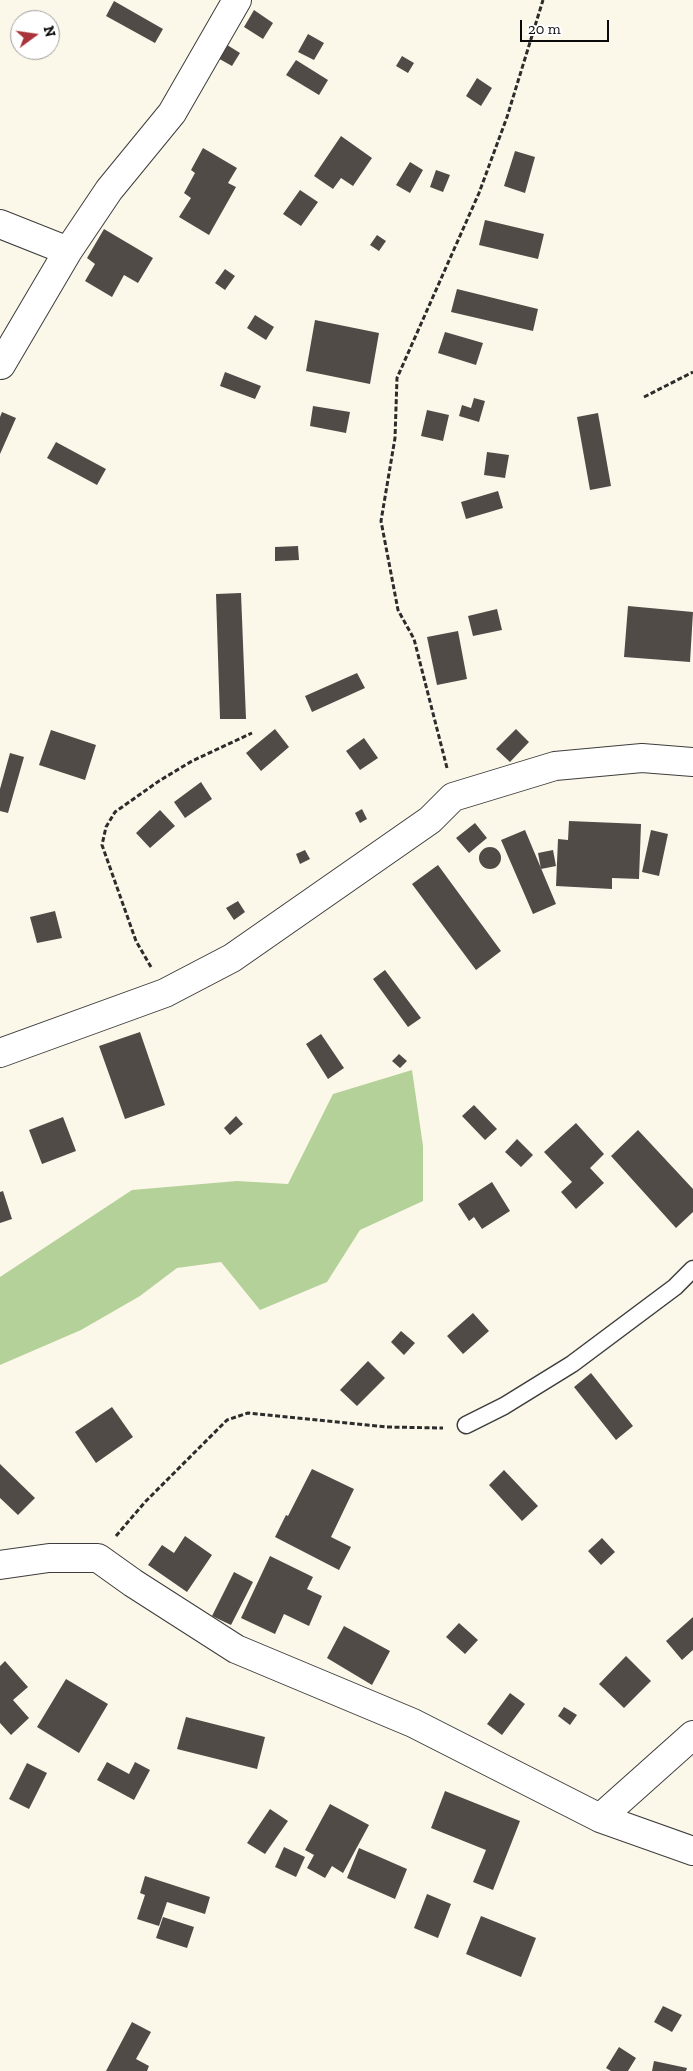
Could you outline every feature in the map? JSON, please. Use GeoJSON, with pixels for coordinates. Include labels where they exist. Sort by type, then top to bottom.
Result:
{"type":"FeatureCollection","features":[{"type":"Feature","properties":{"kind":"street"},"geometry":{"type":"LineString","coordinates":[[1,365],[68,251],[109,190],[172,113],[237,0]]}},
{"type":"Feature","properties":{"kind":"street"},"geometry":{"type":"LineString","coordinates":[[0,224],[68,251]]}},
{"type":"Feature","properties":{"kind":"street"},"geometry":{"type":"LineString","coordinates":[[0,1053],[164,993],[232,958],[430,820],[453,797],[555,766],[642,758],[693,762]]}},
{"type":"Feature","properties":{"kind":"street"},"geometry":{"type":"LineString","coordinates":[[0,1565],[49,1558],[98,1558],[133,1583],[236,1649],[413,1723],[600,1818],[693,1851]]}},
{"type":"Feature","properties":{"kind":"street"},"geometry":{"type":"LineString","coordinates":[[600,1818],[693,1735]]}},
{"type":"Feature","properties":{"kind":"lane"},"geometry":{"type":"LineString","coordinates":[[466,1425],[504,1406],[572,1364],[675,1287],[693,1269]]}},
{"type":"Feature","properties":{"kind":"path"},"geometry":{"type":"LineString","coordinates":[[453,797],[414,640],[398,610],[382,521],[395,438],[397,378],[479,193],[507,118],[543,0]]}},
{"type":"Feature","properties":{"kind":"path"},"geometry":{"type":"LineString","coordinates":[[644,397],[693,372]]}},
{"type":"Feature","properties":{"kind":"path"},"geometry":{"type":"LineString","coordinates":[[164,993],[136,941],[111,874],[102,845],[106,827],[115,812],[159,781],[192,761],[252,733]]}},
{"type":"Feature","properties":{"kind":"path"},"geometry":{"type":"LineString","coordinates":[[98,1558],[145,1502],[227,1420],[248,1413],[387,1427],[436,1428],[466,1425]]}},
{"type":"Feature","properties":{"kind":"green space"},"geometry":{"type":"Polygon","coordinates":[[[412,1070],[423,1146],[423,1201],[360,1230],[327,1282],[260,1310],[221,1262],[177,1268],[140,1296],[81,1330],[0,1365],[0,1277],[132,1190],[237,1181],[288,1184],[333,1094],[412,1070]]]}},
{"type":"Feature","properties":{"kind":"building"},"geometry":{"type":"Polygon","coordinates":[[[114,1],[163,29],[155,43],[106,16],[114,1]]]}},
{"type":"Feature","properties":{"kind":"building"},"geometry":{"type":"Polygon","coordinates":[[[254,10],[273,23],[263,39],[244,27],[254,10]]]}},
{"type":"Feature","properties":{"kind":"building"},"geometry":{"type":"Polygon","coordinates":[[[308,34],[324,43],[314,60],[298,52],[308,34]]]}},
{"type":"Feature","properties":{"kind":"building"},"geometry":{"type":"Polygon","coordinates":[[[224,43],[240,53],[232,66],[216,57],[224,43]]]}},
{"type":"Feature","properties":{"kind":"building"},"geometry":{"type":"Polygon","coordinates":[[[402,56],[414,63],[408,73],[396,66],[402,56]]]}},
{"type":"Feature","properties":{"kind":"building"},"geometry":{"type":"Polygon","coordinates":[[[296,60],[328,80],[319,95],[286,75],[296,60]]]}},
{"type":"Feature","properties":{"kind":"building"},"geometry":{"type":"Polygon","coordinates":[[[477,78],[492,88],[481,106],[466,96],[477,78]]]}},
{"type":"Feature","properties":{"kind":"building"},"geometry":{"type":"Polygon","coordinates":[[[341,136],[372,158],[353,186],[341,178],[333,189],[314,176],[341,136]]]}},
{"type":"Feature","properties":{"kind":"building"},"geometry":{"type":"Polygon","coordinates":[[[203,148],[237,168],[228,183],[236,187],[209,235],[179,217],[191,198],[184,193],[195,173],[191,170],[203,148]]]}},
{"type":"Feature","properties":{"kind":"building"},"geometry":{"type":"Polygon","coordinates":[[[515,151],[535,157],[525,193],[504,186],[515,151]]]}},
{"type":"Feature","properties":{"kind":"building"},"geometry":{"type":"Polygon","coordinates":[[[410,162],[423,170],[410,193],[396,185],[410,162]]]}},
{"type":"Feature","properties":{"kind":"building"},"geometry":{"type":"Polygon","coordinates":[[[436,170],[450,175],[443,192],[430,187],[436,170]]]}},
{"type":"Feature","properties":{"kind":"building"},"geometry":{"type":"Polygon","coordinates":[[[300,190],[318,202],[301,226],[283,214],[300,190]]]}},
{"type":"Feature","properties":{"kind":"building"},"geometry":{"type":"Polygon","coordinates":[[[485,220],[544,234],[538,259],[479,245],[485,220]]]}},
{"type":"Feature","properties":{"kind":"building"},"geometry":{"type":"Polygon","coordinates":[[[104,229],[153,258],[138,283],[124,275],[112,297],[85,281],[95,264],[87,258],[104,229]]]}},
{"type":"Feature","properties":{"kind":"building"},"geometry":{"type":"Polygon","coordinates":[[[377,235],[386,241],[379,251],[370,245],[377,235]]]}},
{"type":"Feature","properties":{"kind":"building"},"geometry":{"type":"Polygon","coordinates":[[[225,269],[235,276],[225,290],[215,283],[225,269]]]}},
{"type":"Feature","properties":{"kind":"building"},"geometry":{"type":"Polygon","coordinates":[[[457,289],[538,309],[533,331],[451,312],[457,289]]]}},
{"type":"Feature","properties":{"kind":"building"},"geometry":{"type":"Polygon","coordinates":[[[255,315],[274,327],[266,340],[247,328],[255,315]]]}},
{"type":"Feature","properties":{"kind":"building"},"geometry":{"type":"Polygon","coordinates":[[[315,320],[379,333],[370,384],[306,371],[315,320]]]}},
{"type":"Feature","properties":{"kind":"building"},"geometry":{"type":"Polygon","coordinates":[[[445,332],[483,343],[476,365],[438,353],[445,332]]]}},
{"type":"Feature","properties":{"kind":"building"},"geometry":{"type":"Polygon","coordinates":[[[225,372],[261,386],[255,399],[220,386],[225,372]]]}},
{"type":"Feature","properties":{"kind":"building"},"geometry":{"type":"Polygon","coordinates":[[[474,398],[485,401],[479,422],[459,416],[462,405],[471,408],[474,398]]]}},
{"type":"Feature","properties":{"kind":"building"},"geometry":{"type":"Polygon","coordinates":[[[313,406],[350,412],[346,433],[310,426],[313,406]]]}},
{"type":"Feature","properties":{"kind":"building"},"geometry":{"type":"Polygon","coordinates":[[[427,410],[449,415],[443,441],[421,436],[427,410]]]}},
{"type":"Feature","properties":{"kind":"building"},"geometry":{"type":"Polygon","coordinates":[[[2,412],[16,418],[0,454],[0,417],[2,412]]]}},
{"type":"Feature","properties":{"kind":"building"},"geometry":{"type":"Polygon","coordinates":[[[598,413],[611,486],[590,490],[577,417],[598,413]]]}},
{"type":"Feature","properties":{"kind":"building"},"geometry":{"type":"Polygon","coordinates":[[[56,442],[106,469],[97,485],[47,458],[56,442]]]}},
{"type":"Feature","properties":{"kind":"building"},"geometry":{"type":"Polygon","coordinates":[[[487,452],[509,455],[505,478],[484,475],[487,452]]]}},
{"type":"Feature","properties":{"kind":"building"},"geometry":{"type":"Polygon","coordinates":[[[498,491],[503,508],[466,519],[461,502],[498,491]]]}},
{"type":"Feature","properties":{"kind":"building"},"geometry":{"type":"Polygon","coordinates":[[[298,546],[299,560],[275,561],[275,547],[298,546]]]}},
{"type":"Feature","properties":{"kind":"building"},"geometry":{"type":"Polygon","coordinates":[[[241,593],[246,719],[220,719],[216,594],[241,593]]]}},
{"type":"Feature","properties":{"kind":"building"},"geometry":{"type":"Polygon","coordinates":[[[628,606],[693,612],[690,662],[624,657],[628,606]]]}},
{"type":"Feature","properties":{"kind":"building"},"geometry":{"type":"Polygon","coordinates":[[[497,609],[502,630],[473,636],[468,616],[497,609]]]}},
{"type":"Feature","properties":{"kind":"building"},"geometry":{"type":"Polygon","coordinates":[[[458,631],[467,679],[437,685],[427,637],[458,631]]]}},
{"type":"Feature","properties":{"kind":"building"},"geometry":{"type":"Polygon","coordinates":[[[357,673],[365,688],[312,712],[305,696],[357,673]]]}},
{"type":"Feature","properties":{"kind":"building"},"geometry":{"type":"Polygon","coordinates":[[[275,729],[289,747],[261,771],[246,753],[275,729]]]}},
{"type":"Feature","properties":{"kind":"building"},"geometry":{"type":"Polygon","coordinates":[[[516,729],[529,742],[510,762],[496,749],[516,729]]]}},
{"type":"Feature","properties":{"kind":"building"},"geometry":{"type":"Polygon","coordinates":[[[51,730],[96,745],[85,780],[39,765],[51,730]]]}},
{"type":"Feature","properties":{"kind":"building"},"geometry":{"type":"Polygon","coordinates":[[[364,738],[378,758],[360,770],[346,751],[364,738]]]}},
{"type":"Feature","properties":{"kind":"building"},"geometry":{"type":"Polygon","coordinates":[[[10,753],[24,757],[8,813],[0,811],[0,789],[10,753]]]}},
{"type":"Feature","properties":{"kind":"building"},"geometry":{"type":"Polygon","coordinates":[[[201,782],[212,799],[185,818],[174,802],[201,782]]]}},
{"type":"Feature","properties":{"kind":"building"},"geometry":{"type":"Polygon","coordinates":[[[362,809],[367,819],[360,823],[355,813],[362,809]]]}},
{"type":"Feature","properties":{"kind":"building"},"geometry":{"type":"Polygon","coordinates":[[[160,810],[175,826],[150,848],[136,833],[160,810]]]}},
{"type":"Feature","properties":{"kind":"building"},"geometry":{"type":"Polygon","coordinates":[[[569,821],[641,824],[639,879],[612,878],[612,889],[556,886],[558,839],[568,840],[569,821]]]}},
{"type":"Feature","properties":{"kind":"building"},"geometry":{"type":"Polygon","coordinates":[[[475,823],[487,838],[469,853],[456,838],[475,823]]]}},
{"type":"Feature","properties":{"kind":"building"},"geometry":{"type":"Polygon","coordinates":[[[525,830],[556,904],[533,914],[501,840],[525,830]]]}},
{"type":"Feature","properties":{"kind":"building"},"geometry":{"type":"Polygon","coordinates":[[[651,830],[668,834],[659,876],[642,872],[651,830]]]}},
{"type":"Feature","properties":{"kind":"building"},"geometry":{"type":"Polygon","coordinates":[[[490,847],[498,850],[501,858],[498,866],[490,869],[482,866],[479,858],[482,850],[490,847]]]}},
{"type":"Feature","properties":{"kind":"building"},"geometry":{"type":"Polygon","coordinates":[[[305,850],[310,859],[300,864],[296,854],[305,850]]]}},
{"type":"Feature","properties":{"kind":"building"},"geometry":{"type":"Polygon","coordinates":[[[553,850],[556,866],[541,869],[538,853],[553,850]]]}},
{"type":"Feature","properties":{"kind":"building"},"geometry":{"type":"Polygon","coordinates":[[[438,865],[501,951],[476,970],[412,884],[438,865]]]}},
{"type":"Feature","properties":{"kind":"building"},"geometry":{"type":"Polygon","coordinates":[[[238,901],[245,912],[234,920],[226,908],[238,901]]]}},
{"type":"Feature","properties":{"kind":"building"},"geometry":{"type":"Polygon","coordinates":[[[55,911],[62,938],[37,943],[30,917],[55,911]]]}},
{"type":"Feature","properties":{"kind":"building"},"geometry":{"type":"Polygon","coordinates":[[[385,970],[421,1018],[408,1027],[373,979],[385,970]]]}},
{"type":"Feature","properties":{"kind":"building"},"geometry":{"type":"Polygon","coordinates":[[[140,1032],[165,1105],[125,1119],[99,1046],[140,1032]]]}},
{"type":"Feature","properties":{"kind":"building"},"geometry":{"type":"Polygon","coordinates":[[[321,1034],[344,1068],[328,1079],[306,1044],[321,1034]]]}},
{"type":"Feature","properties":{"kind":"building"},"geometry":{"type":"Polygon","coordinates":[[[399,1054],[407,1061],[400,1068],[392,1061],[399,1054]]]}},
{"type":"Feature","properties":{"kind":"building"},"geometry":{"type":"Polygon","coordinates":[[[474,1105],[497,1129],[485,1140],[462,1116],[474,1105]]]}},
{"type":"Feature","properties":{"kind":"building"},"geometry":{"type":"Polygon","coordinates":[[[236,1116],[243,1124],[230,1135],[224,1128],[236,1116]]]}},
{"type":"Feature","properties":{"kind":"building"},"geometry":{"type":"Polygon","coordinates":[[[63,1117],[76,1151],[42,1164],[29,1130],[63,1117]]]}},
{"type":"Feature","properties":{"kind":"building"},"geometry":{"type":"Polygon","coordinates":[[[576,1123],[604,1154],[590,1168],[604,1183],[576,1209],[561,1192],[572,1182],[544,1152],[576,1123]]]}},
{"type":"Feature","properties":{"kind":"building"},"geometry":{"type":"Polygon","coordinates":[[[638,1130],[693,1189],[693,1212],[676,1228],[611,1156],[638,1130]]]}},
{"type":"Feature","properties":{"kind":"building"},"geometry":{"type":"Polygon","coordinates":[[[517,1139],[533,1155],[521,1167],[505,1152],[517,1139]]]}},
{"type":"Feature","properties":{"kind":"building"},"geometry":{"type":"Polygon","coordinates":[[[492,1182],[510,1211],[482,1229],[474,1217],[469,1221],[458,1204],[492,1182]]]}},
{"type":"Feature","properties":{"kind":"building"},"geometry":{"type":"Polygon","coordinates":[[[3,1191],[12,1219],[0,1223],[0,1192],[3,1191]]]}},
{"type":"Feature","properties":{"kind":"building"},"geometry":{"type":"Polygon","coordinates":[[[473,1313],[489,1331],[463,1354],[447,1336],[473,1313]]]}},
{"type":"Feature","properties":{"kind":"building"},"geometry":{"type":"Polygon","coordinates":[[[401,1331],[415,1343],[404,1355],[391,1342],[401,1331]]]}},
{"type":"Feature","properties":{"kind":"building"},"geometry":{"type":"Polygon","coordinates":[[[368,1361],[385,1378],[357,1406],[340,1390],[368,1361]]]}},
{"type":"Feature","properties":{"kind":"building"},"geometry":{"type":"Polygon","coordinates":[[[591,1373],[633,1426],[616,1440],[574,1387],[591,1373]]]}},
{"type":"Feature","properties":{"kind":"building"},"geometry":{"type":"Polygon","coordinates":[[[112,1407],[133,1437],[96,1463],[75,1432],[112,1407]]]}},
{"type":"Feature","properties":{"kind":"building"},"geometry":{"type":"Polygon","coordinates":[[[0,1464],[35,1498],[18,1515],[0,1498],[0,1464]]]}},
{"type":"Feature","properties":{"kind":"building"},"geometry":{"type":"Polygon","coordinates":[[[312,1469],[354,1489],[331,1537],[351,1547],[339,1570],[275,1537],[312,1469]]]}},
{"type":"Feature","properties":{"kind":"building"},"geometry":{"type":"Polygon","coordinates":[[[504,1470],[538,1506],[522,1521],[489,1485],[504,1470]]]}},
{"type":"Feature","properties":{"kind":"building"},"geometry":{"type":"Polygon","coordinates":[[[185,1536],[212,1555],[187,1592],[148,1565],[162,1545],[174,1553],[185,1536]]]}},
{"type":"Feature","properties":{"kind":"building"},"geometry":{"type":"Polygon","coordinates":[[[602,1538],[615,1552],[601,1565],[588,1551],[602,1538]]]}},
{"type":"Feature","properties":{"kind":"building"},"geometry":{"type":"Polygon","coordinates":[[[270,1556],[313,1577],[307,1589],[322,1596],[309,1626],[284,1614],[275,1634],[241,1618],[270,1556]]]}},
{"type":"Feature","properties":{"kind":"building"},"geometry":{"type":"Polygon","coordinates":[[[234,1572],[253,1582],[231,1625],[212,1616],[234,1572]]]}},
{"type":"Feature","properties":{"kind":"building"},"geometry":{"type":"Polygon","coordinates":[[[693,1617],[693,1650],[682,1660],[666,1641],[693,1617]]]}},
{"type":"Feature","properties":{"kind":"building"},"geometry":{"type":"Polygon","coordinates":[[[459,1623],[478,1640],[465,1654],[446,1637],[459,1623]]]}},
{"type":"Feature","properties":{"kind":"building"},"geometry":{"type":"Polygon","coordinates":[[[344,1626],[390,1651],[372,1685],[327,1658],[344,1626]]]}},
{"type":"Feature","properties":{"kind":"building"},"geometry":{"type":"Polygon","coordinates":[[[626,1656],[651,1681],[624,1708],[599,1684],[626,1656]]]}},
{"type":"Feature","properties":{"kind":"building"},"geometry":{"type":"Polygon","coordinates":[[[5,1661],[28,1687],[13,1700],[29,1718],[11,1735],[0,1723],[0,1666],[5,1661]]]}},
{"type":"Feature","properties":{"kind":"building"},"geometry":{"type":"Polygon","coordinates":[[[66,1679],[108,1704],[79,1753],[37,1727],[66,1679]]]}},
{"type":"Feature","properties":{"kind":"building"},"geometry":{"type":"Polygon","coordinates":[[[510,1693],[525,1704],[502,1735],[487,1724],[510,1693]]]}},
{"type":"Feature","properties":{"kind":"building"},"geometry":{"type":"Polygon","coordinates":[[[564,1707],[577,1715],[570,1725],[558,1716],[564,1707]]]}},
{"type":"Feature","properties":{"kind":"building"},"geometry":{"type":"Polygon","coordinates":[[[186,1717],[265,1737],[257,1769],[177,1749],[186,1717]]]}},
{"type":"Feature","properties":{"kind":"building"},"geometry":{"type":"Polygon","coordinates":[[[107,1762],[129,1774],[135,1762],[150,1770],[134,1800],[97,1780],[107,1762]]]}},
{"type":"Feature","properties":{"kind":"building"},"geometry":{"type":"Polygon","coordinates":[[[27,1763],[47,1773],[29,1809],[9,1799],[27,1763]]]}},
{"type":"Feature","properties":{"kind":"building"},"geometry":{"type":"Polygon","coordinates":[[[445,1791],[520,1821],[493,1890],[473,1882],[486,1850],[431,1828],[445,1791]]]}},
{"type":"Feature","properties":{"kind":"building"},"geometry":{"type":"Polygon","coordinates":[[[330,1804],[369,1825],[343,1873],[332,1866],[325,1878],[307,1868],[314,1855],[305,1850],[330,1804]]]}},
{"type":"Feature","properties":{"kind":"building"},"geometry":{"type":"Polygon","coordinates":[[[270,1809],[288,1821],[265,1854],[247,1843],[270,1809]]]}},
{"type":"Feature","properties":{"kind":"building"},"geometry":{"type":"Polygon","coordinates":[[[284,1847],[305,1857],[296,1877],[275,1867],[284,1847]]]}},
{"type":"Feature","properties":{"kind":"building"},"geometry":{"type":"Polygon","coordinates":[[[359,1848],[407,1869],[395,1899],[347,1878],[359,1848]]]}},
{"type":"Feature","properties":{"kind":"building"},"geometry":{"type":"Polygon","coordinates":[[[145,1876],[210,1897],[205,1914],[167,1902],[159,1926],[137,1919],[145,1895],[140,1893],[145,1876]]]}},
{"type":"Feature","properties":{"kind":"building"},"geometry":{"type":"Polygon","coordinates":[[[427,1894],[451,1904],[438,1938],[414,1928],[427,1894]]]}},
{"type":"Feature","properties":{"kind":"building"},"geometry":{"type":"Polygon","coordinates":[[[481,1916],[536,1938],[521,1977],[466,1954],[481,1916]]]}},
{"type":"Feature","properties":{"kind":"building"},"geometry":{"type":"Polygon","coordinates":[[[163,1917],[194,1927],[187,1948],[156,1938],[163,1917]]]}},
{"type":"Feature","properties":{"kind":"building"},"geometry":{"type":"Polygon","coordinates":[[[663,2006],[682,2015],[672,2032],[654,2022],[663,2006]]]}},
{"type":"Feature","properties":{"kind":"building"},"geometry":{"type":"Polygon","coordinates":[[[132,2022],[151,2032],[136,2059],[149,2066],[147,2071],[106,2071],[132,2022]]]}},
{"type":"Feature","properties":{"kind":"building"},"geometry":{"type":"Polygon","coordinates":[[[619,2047],[636,2058],[628,2071],[611,2071],[606,2068],[619,2047]]]}},
{"type":"Feature","properties":{"kind":"building"},"geometry":{"type":"Polygon","coordinates":[[[654,2061],[687,2068],[686,2071],[652,2071],[654,2061]]]}}]}
